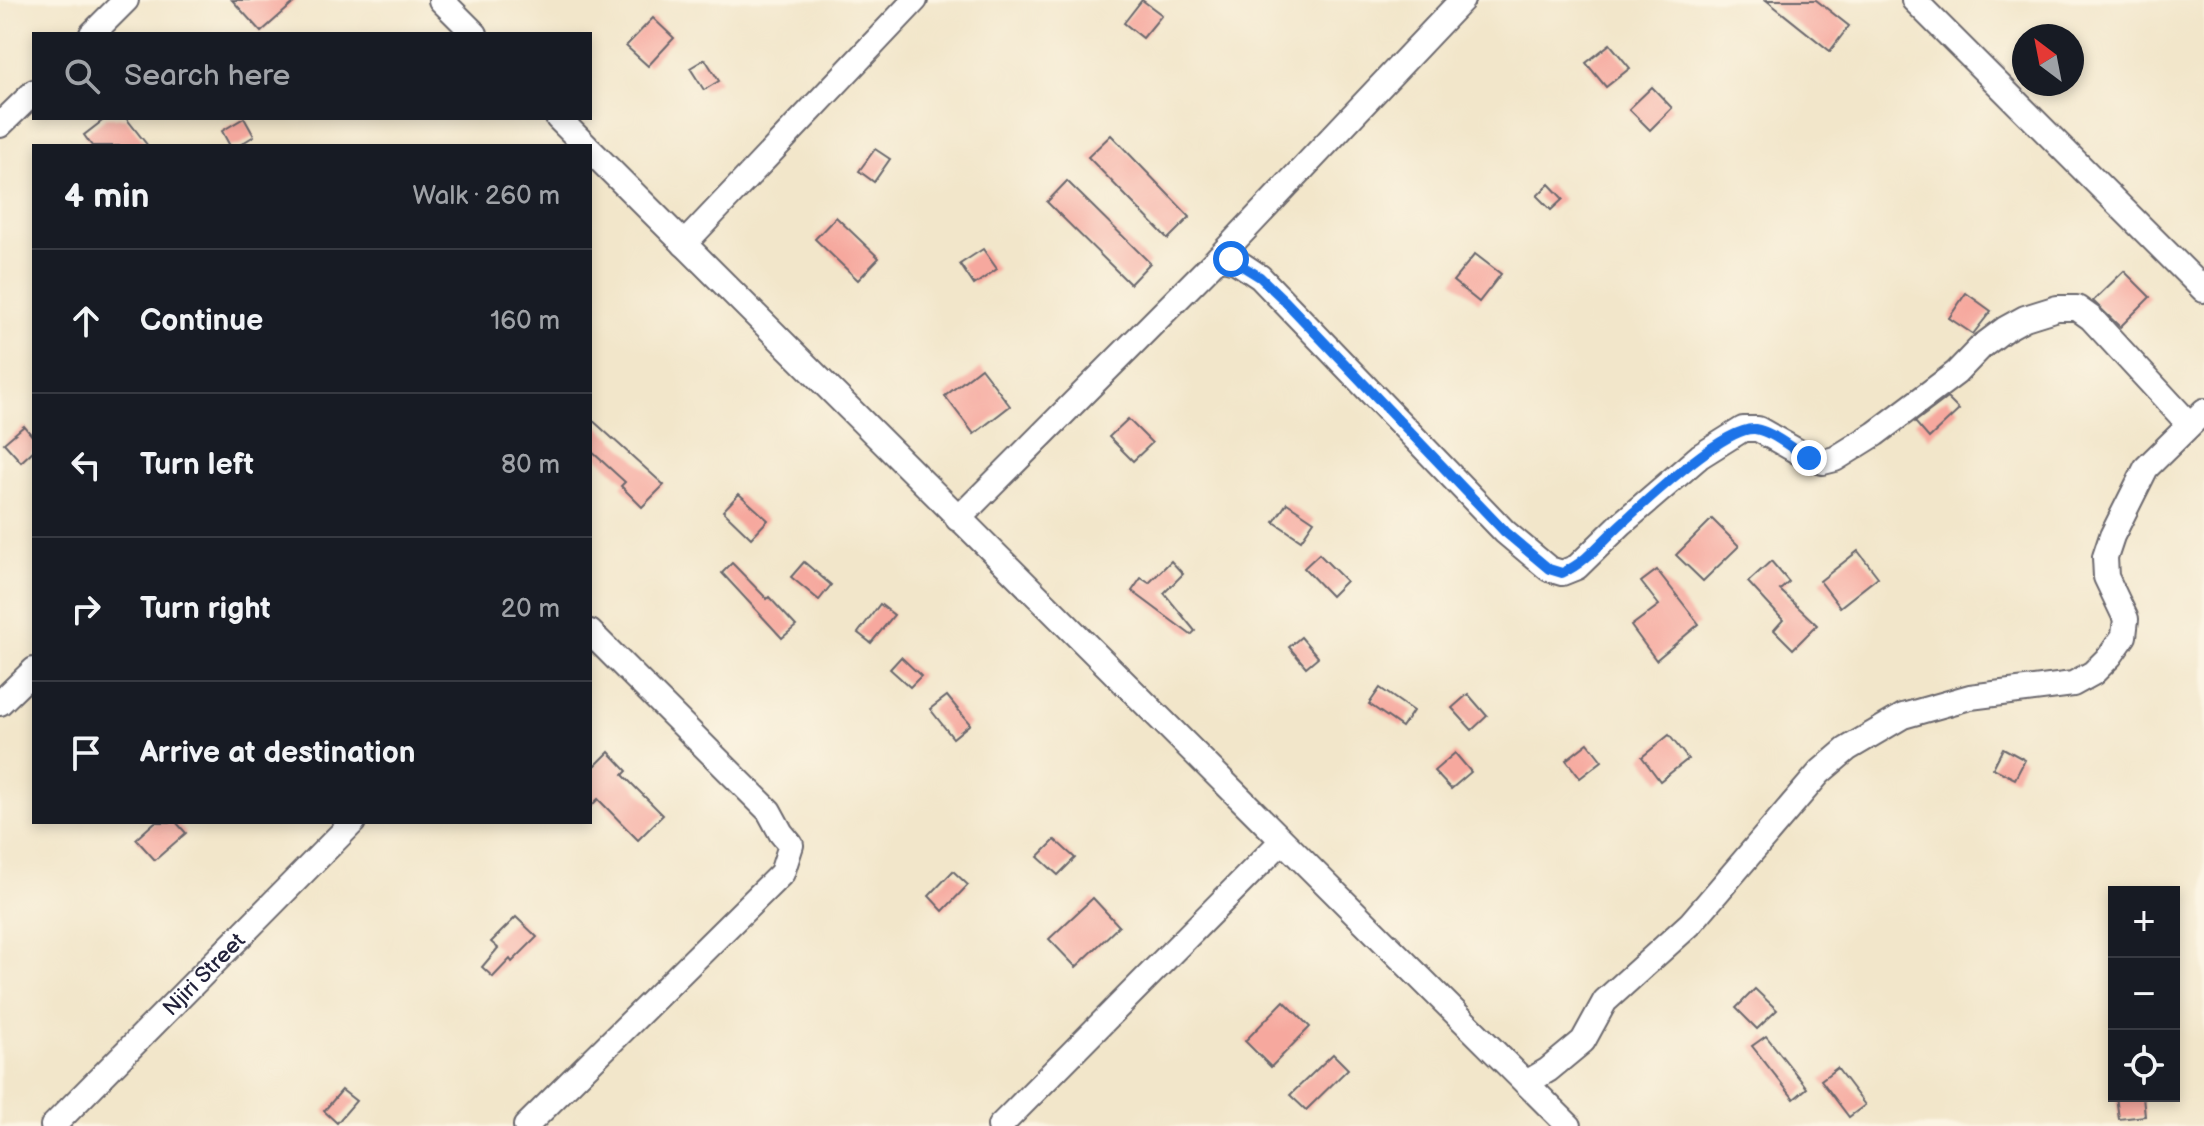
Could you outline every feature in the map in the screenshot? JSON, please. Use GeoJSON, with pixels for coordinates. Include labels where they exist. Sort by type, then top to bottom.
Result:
{"type":"FeatureCollection","features":[{"type":"Feature","properties":{"kind":"street"},"geometry":{"type":"LineString","coordinates":[[94,32],[126,0]]}},
{"type":"Feature","properties":{"kind":"street"},"geometry":{"type":"LineString","coordinates":[[441,0],[473,32]]}},
{"type":"Feature","properties":{"kind":"street"},"geometry":{"type":"LineString","coordinates":[[684,244],[915,0]]}},
{"type":"Feature","properties":{"kind":"street"},"geometry":{"type":"LineString","coordinates":[[958,519],[1219,257],[1462,0]]}},
{"type":"Feature","properties":{"kind":"street"},"geometry":{"type":"LineString","coordinates":[[1914,0],[2204,290]]}},
{"type":"Feature","properties":{"kind":"street"},"geometry":{"type":"LineString","coordinates":[[0,125],[32,94]]}},
{"type":"Feature","properties":{"kind":"street"},"geometry":{"type":"LineString","coordinates":[[592,157],[684,244],[1569,1126]]}},
{"type":"Feature","properties":{"kind":"street"},"geometry":{"type":"LineString","coordinates":[[1219,257],[1236,261],[1260,277],[1505,532],[1549,569],[1562,573],[1577,567],[1621,524],[1700,456],[1743,429],[1758,429],[1809,458],[1823,462],[1835,459],[1875,434],[1956,373],[1981,347],[2005,329],[2025,318],[2057,308],[2077,308],[2091,318],[2197,417],[2146,468],[2105,557],[2106,577],[2126,619],[2124,636],[2093,673],[2073,684],[1970,697],[1903,716],[1847,749],[1820,772],[1690,924],[1605,1001],[1583,1041],[1526,1083]]}},
{"type":"Feature","properties":{"kind":"street"},"geometry":{"type":"LineString","coordinates":[[526,1126],[782,873],[791,845],[769,811],[592,634]]}},
{"type":"Feature","properties":{"kind":"street"},"geometry":{"type":"LineString","coordinates":[[0,703],[32,672]]}},
{"type":"Feature","properties":{"kind":"street","name":"Njiri Street"},"geometry":{"type":"LineString","coordinates":[[53,1126],[351,824]]}},
{"type":"Feature","properties":{"kind":"street"},"geometry":{"type":"LineString","coordinates":[[1000,1126],[1282,841]]}},
{"type":"Feature","properties":{"kind":"building"},"geometry":{"type":"Polygon","coordinates":[[[232,0],[297,0],[261,32],[232,0]]]}},
{"type":"Feature","properties":{"kind":"building"},"geometry":{"type":"Polygon","coordinates":[[[1142,0],[1162,15],[1143,38],[1124,23],[1142,0]]]}},
{"type":"Feature","properties":{"kind":"building"},"geometry":{"type":"Polygon","coordinates":[[[1766,0],[1816,0],[1849,26],[1830,51],[1766,0]]]}},
{"type":"Feature","properties":{"kind":"building"},"geometry":{"type":"Polygon","coordinates":[[[653,18],[674,38],[648,66],[626,46],[653,18]]]}},
{"type":"Feature","properties":{"kind":"building"},"geometry":{"type":"Polygon","coordinates":[[[1610,44],[1630,68],[1606,87],[1586,63],[1610,44]]]}},
{"type":"Feature","properties":{"kind":"building"},"geometry":{"type":"Polygon","coordinates":[[[705,59],[719,81],[704,90],[690,68],[705,59]]]}},
{"type":"Feature","properties":{"kind":"building"},"geometry":{"type":"Polygon","coordinates":[[[1652,87],[1672,108],[1650,130],[1629,109],[1652,87]]]}},
{"type":"Feature","properties":{"kind":"building"},"geometry":{"type":"Polygon","coordinates":[[[103,120],[128,120],[146,144],[91,144],[84,135],[103,120]]]}},
{"type":"Feature","properties":{"kind":"building"},"geometry":{"type":"Polygon","coordinates":[[[245,120],[254,136],[241,144],[229,144],[222,131],[245,120]]]}},
{"type":"Feature","properties":{"kind":"building"},"geometry":{"type":"Polygon","coordinates":[[[1111,135],[1190,217],[1168,239],[1088,157],[1111,135]]]}},
{"type":"Feature","properties":{"kind":"building"},"geometry":{"type":"Polygon","coordinates":[[[875,149],[890,159],[874,182],[859,171],[875,149]]]}},
{"type":"Feature","properties":{"kind":"building"},"geometry":{"type":"Polygon","coordinates":[[[1067,181],[1150,263],[1130,284],[1047,202],[1067,181]]]}},
{"type":"Feature","properties":{"kind":"building"},"geometry":{"type":"Polygon","coordinates":[[[1549,184],[1563,199],[1551,210],[1537,196],[1549,184]]]}},
{"type":"Feature","properties":{"kind":"building"},"geometry":{"type":"Polygon","coordinates":[[[836,217],[879,258],[858,280],[815,239],[836,217]]]}},
{"type":"Feature","properties":{"kind":"building"},"geometry":{"type":"Polygon","coordinates":[[[983,249],[997,269],[974,285],[960,264],[983,249]]]}},
{"type":"Feature","properties":{"kind":"building"},"geometry":{"type":"Polygon","coordinates":[[[1475,254],[1501,274],[1479,302],[1453,281],[1475,254]]]}},
{"type":"Feature","properties":{"kind":"building"},"geometry":{"type":"Polygon","coordinates":[[[2124,271],[2150,297],[2120,327],[2093,301],[2124,271]]]}},
{"type":"Feature","properties":{"kind":"building"},"geometry":{"type":"Polygon","coordinates":[[[1966,293],[1991,311],[1973,334],[1949,318],[1966,293]]]}},
{"type":"Feature","properties":{"kind":"building"},"geometry":{"type":"Polygon","coordinates":[[[981,368],[1010,406],[974,434],[945,396],[981,368]]]}},
{"type":"Feature","properties":{"kind":"building"},"geometry":{"type":"Polygon","coordinates":[[[1947,398],[1959,410],[1929,438],[1915,422],[1947,398]]]}},
{"type":"Feature","properties":{"kind":"building"},"geometry":{"type":"Polygon","coordinates":[[[1128,419],[1152,443],[1133,461],[1109,437],[1128,419]]]}},
{"type":"Feature","properties":{"kind":"building"},"geometry":{"type":"Polygon","coordinates":[[[592,420],[664,485],[642,507],[621,486],[625,482],[592,452],[592,420]]]}},
{"type":"Feature","properties":{"kind":"building"},"geometry":{"type":"Polygon","coordinates":[[[24,426],[32,436],[32,452],[21,462],[4,443],[24,426]]]}},
{"type":"Feature","properties":{"kind":"building"},"geometry":{"type":"Polygon","coordinates":[[[739,494],[768,520],[751,538],[723,511],[739,494]]]}},
{"type":"Feature","properties":{"kind":"building"},"geometry":{"type":"Polygon","coordinates":[[[1287,503],[1314,521],[1301,540],[1274,522],[1287,503]]]}},
{"type":"Feature","properties":{"kind":"building"},"geometry":{"type":"Polygon","coordinates":[[[1712,519],[1739,546],[1703,581],[1676,555],[1712,519]]]}},
{"type":"Feature","properties":{"kind":"building"},"geometry":{"type":"Polygon","coordinates":[[[1858,551],[1878,577],[1840,607],[1820,581],[1858,551]]]}},
{"type":"Feature","properties":{"kind":"building"},"geometry":{"type":"Polygon","coordinates":[[[1319,554],[1346,581],[1331,596],[1304,568],[1319,554]]]}},
{"type":"Feature","properties":{"kind":"building"},"geometry":{"type":"Polygon","coordinates":[[[1171,561],[1183,574],[1164,593],[1195,631],[1191,635],[1132,591],[1141,578],[1149,583],[1171,561]]]}},
{"type":"Feature","properties":{"kind":"building"},"geometry":{"type":"Polygon","coordinates":[[[1771,561],[1789,582],[1780,590],[1817,625],[1793,649],[1774,630],[1783,620],[1748,582],[1771,561]]]}},
{"type":"Feature","properties":{"kind":"building"},"geometry":{"type":"Polygon","coordinates":[[[804,562],[831,585],[819,600],[791,577],[804,562]]]}},
{"type":"Feature","properties":{"kind":"building"},"geometry":{"type":"Polygon","coordinates":[[[732,563],[796,626],[782,638],[722,573],[732,563]]]}},
{"type":"Feature","properties":{"kind":"building"},"geometry":{"type":"Polygon","coordinates":[[[1657,570],[1699,624],[1656,660],[1631,626],[1659,605],[1641,582],[1657,570]]]}},
{"type":"Feature","properties":{"kind":"building"},"geometry":{"type":"Polygon","coordinates":[[[880,604],[894,615],[871,643],[858,633],[880,604]]]}},
{"type":"Feature","properties":{"kind":"building"},"geometry":{"type":"Polygon","coordinates":[[[1301,637],[1318,657],[1306,667],[1289,647],[1301,637]]]}},
{"type":"Feature","properties":{"kind":"building"},"geometry":{"type":"Polygon","coordinates":[[[901,657],[921,676],[910,687],[890,669],[901,657]]]}},
{"type":"Feature","properties":{"kind":"building"},"geometry":{"type":"Polygon","coordinates":[[[1380,688],[1413,711],[1402,727],[1369,704],[1380,688]]]}},
{"type":"Feature","properties":{"kind":"building"},"geometry":{"type":"Polygon","coordinates":[[[1468,694],[1487,716],[1472,730],[1452,708],[1468,694]]]}},
{"type":"Feature","properties":{"kind":"building"},"geometry":{"type":"Polygon","coordinates":[[[947,696],[970,724],[953,738],[930,709],[947,696]]]}},
{"type":"Feature","properties":{"kind":"building"},"geometry":{"type":"Polygon","coordinates":[[[1669,735],[1688,759],[1660,781],[1642,757],[1669,735]]]}},
{"type":"Feature","properties":{"kind":"building"},"geometry":{"type":"Polygon","coordinates":[[[1588,743],[1602,761],[1580,778],[1566,760],[1588,743]]]}},
{"type":"Feature","properties":{"kind":"building"},"geometry":{"type":"Polygon","coordinates":[[[2003,748],[2025,760],[2015,779],[1993,768],[2003,748]]]}},
{"type":"Feature","properties":{"kind":"building"},"geometry":{"type":"Polygon","coordinates":[[[609,752],[627,771],[623,775],[663,815],[638,840],[598,799],[592,805],[592,769],[609,752]]]}},
{"type":"Feature","properties":{"kind":"building"},"geometry":{"type":"Polygon","coordinates":[[[1455,753],[1471,772],[1451,789],[1434,771],[1455,753]]]}},
{"type":"Feature","properties":{"kind":"building"},"geometry":{"type":"Polygon","coordinates":[[[153,824],[178,824],[186,833],[155,860],[136,839],[153,824]]]}},
{"type":"Feature","properties":{"kind":"building"},"geometry":{"type":"Polygon","coordinates":[[[1055,840],[1075,858],[1058,875],[1038,857],[1055,840]]]}},
{"type":"Feature","properties":{"kind":"building"},"geometry":{"type":"Polygon","coordinates":[[[953,871],[968,885],[943,911],[929,896],[953,871]]]}},
{"type":"Feature","properties":{"kind":"building"},"geometry":{"type":"Polygon","coordinates":[[[1093,898],[1119,926],[1076,967],[1049,939],[1093,898]]]}},
{"type":"Feature","properties":{"kind":"building"},"geometry":{"type":"Polygon","coordinates":[[[516,917],[537,937],[493,977],[482,967],[498,948],[491,942],[516,917]]]}},
{"type":"Feature","properties":{"kind":"building"},"geometry":{"type":"Polygon","coordinates":[[[1755,989],[1777,1010],[1757,1029],[1736,1008],[1755,989]]]}},
{"type":"Feature","properties":{"kind":"building"},"geometry":{"type":"Polygon","coordinates":[[[1284,1001],[1310,1027],[1271,1067],[1245,1041],[1284,1001]]]}},
{"type":"Feature","properties":{"kind":"building"},"geometry":{"type":"Polygon","coordinates":[[[1766,1036],[1807,1088],[1794,1099],[1752,1046],[1766,1036]]]}},
{"type":"Feature","properties":{"kind":"building"},"geometry":{"type":"Polygon","coordinates":[[[1333,1054],[1348,1069],[1306,1110],[1290,1095],[1333,1054]]]}},
{"type":"Feature","properties":{"kind":"building"},"geometry":{"type":"Polygon","coordinates":[[[1837,1068],[1865,1105],[1849,1117],[1821,1080],[1837,1068]]]}},
{"type":"Feature","properties":{"kind":"building"},"geometry":{"type":"Polygon","coordinates":[[[342,1090],[356,1101],[337,1123],[324,1111],[342,1090]]]}},
{"type":"Feature","properties":{"kind":"building"},"geometry":{"type":"Polygon","coordinates":[[[2117,1102],[2144,1102],[2145,1116],[2119,1119],[2117,1102]]]}},
{"type":"Feature","properties":{"kind":"route"},"geometry":{"type":"LineString","coordinates":[[1231,259],[1260,277],[1284,300],[1505,532],[1549,569],[1562,573],[1577,567],[1621,524],[1700,456],[1743,429],[1758,429],[1809,458]]}}]}
